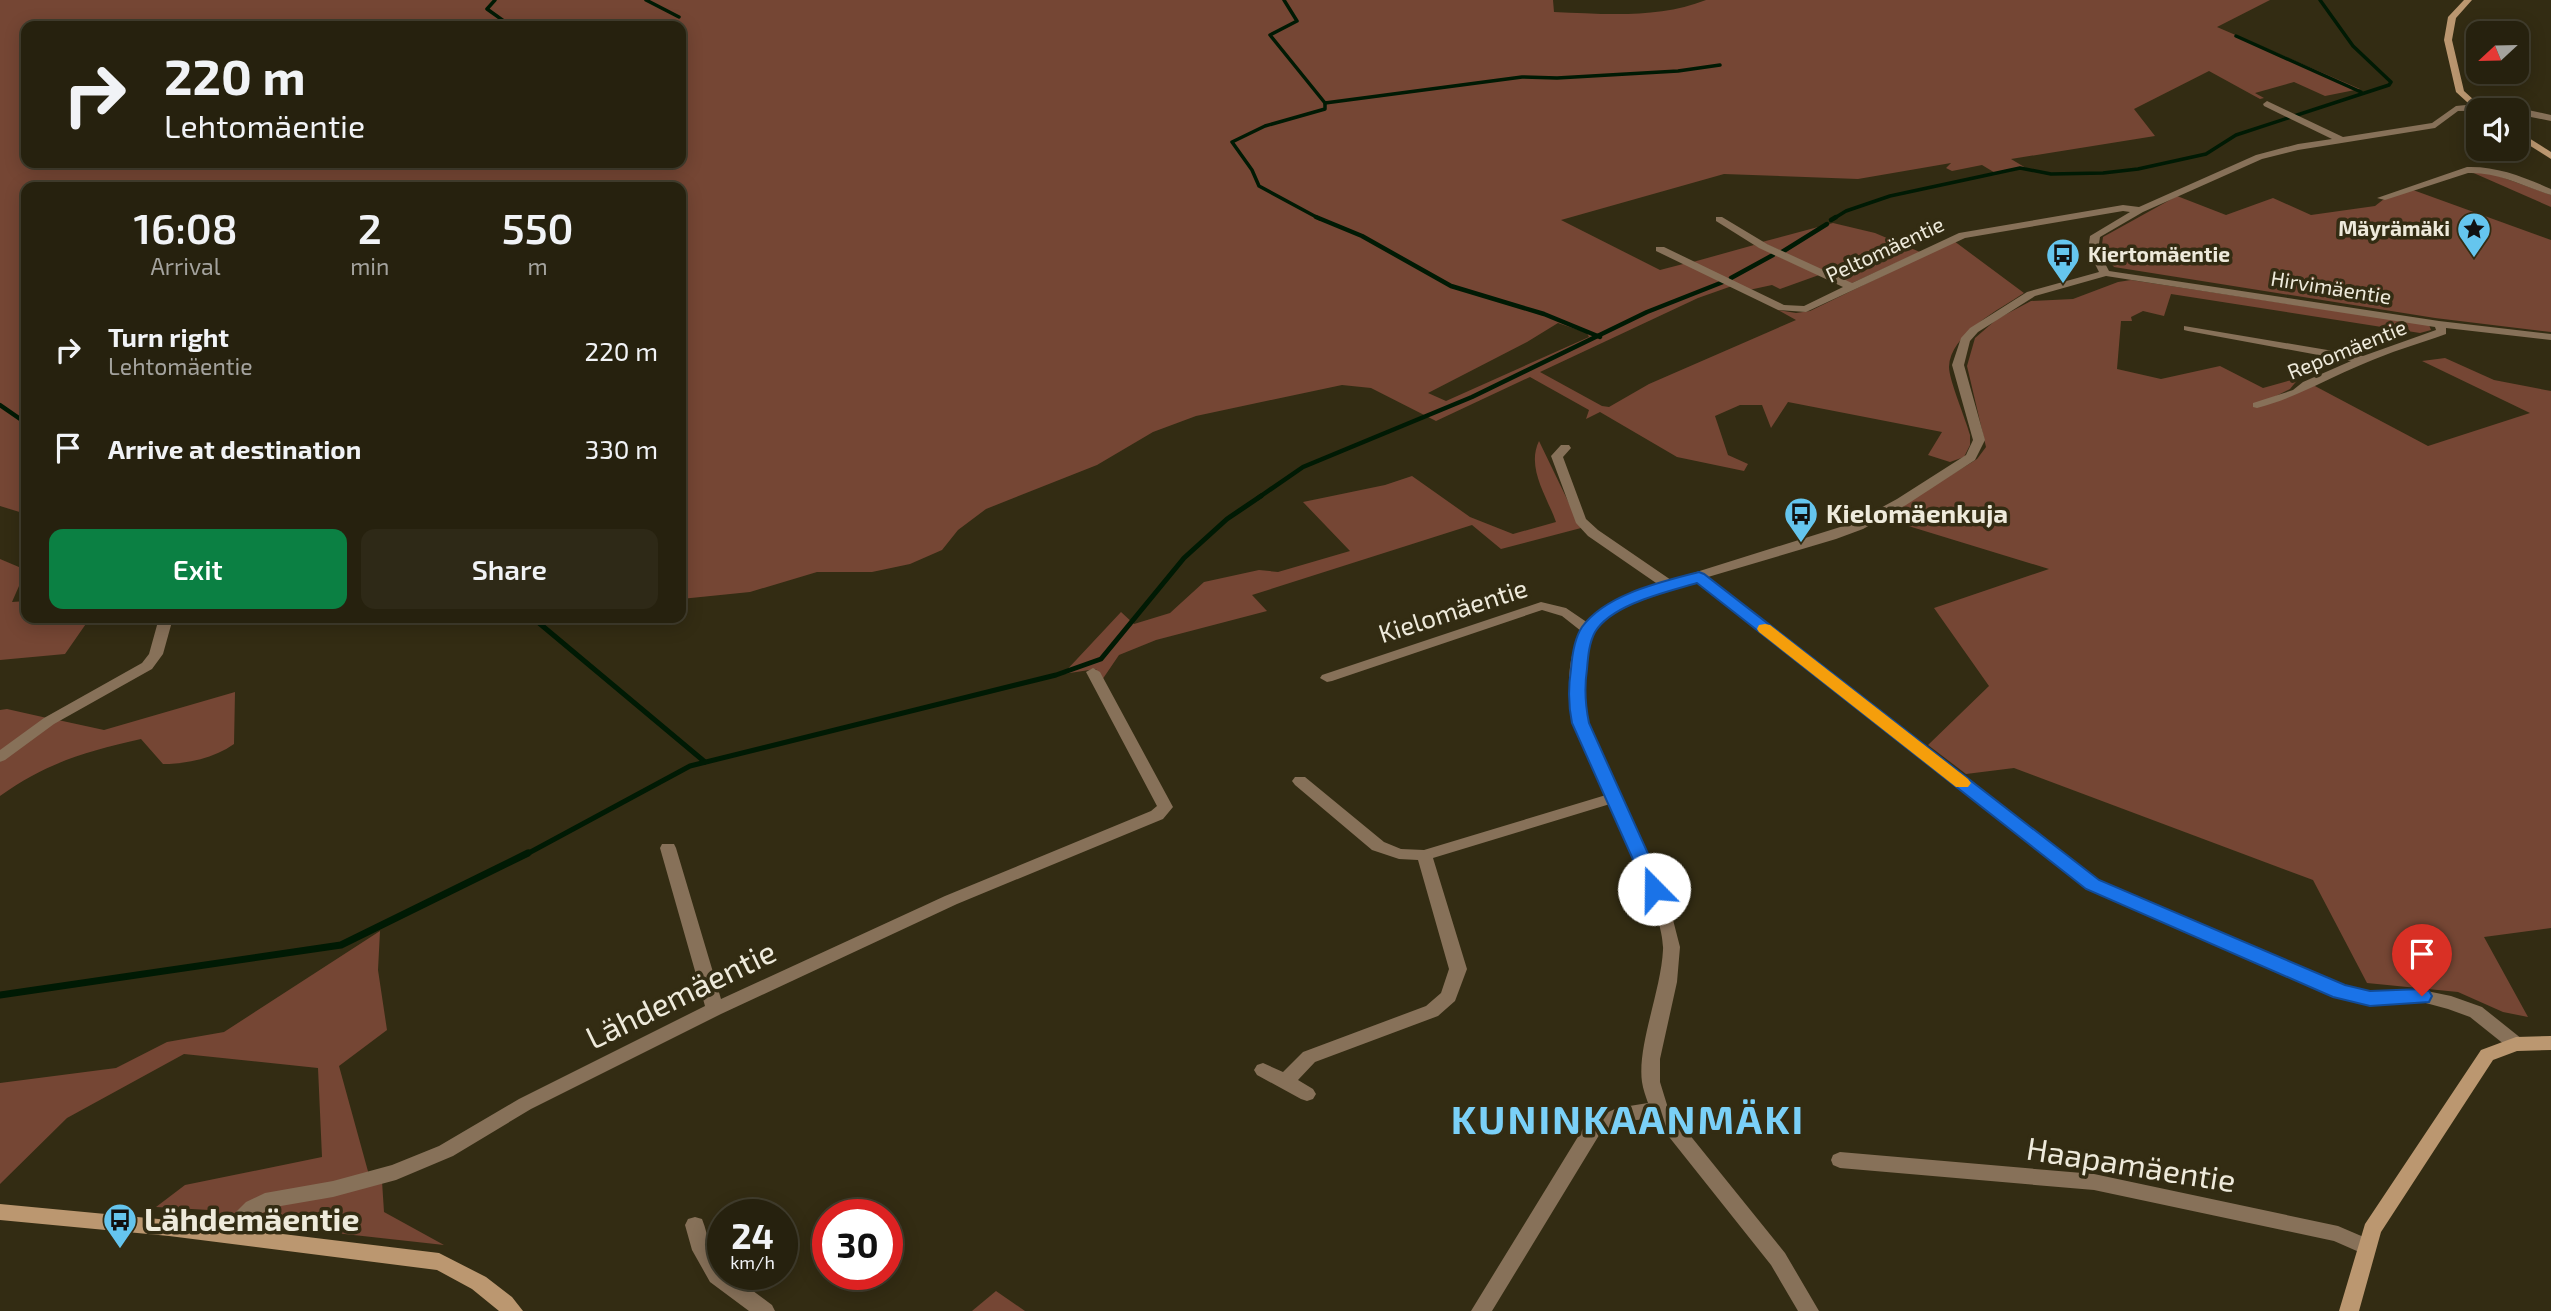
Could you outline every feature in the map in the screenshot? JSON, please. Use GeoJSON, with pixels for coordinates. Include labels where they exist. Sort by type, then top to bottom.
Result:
{"type":"FeatureCollection","features":[{"type":"Feature","properties":{"kind":"street"},"geometry":{"type":"LineString","coordinates":[[2467,98],[2460,92],[2448,40],[2452,17],[2468,0]]}},
{"type":"Feature","properties":{"kind":"street"},"geometry":{"type":"LineString","coordinates":[[2267,104],[2342,140]]}},
{"type":"Feature","properties":{"kind":"street"},"geometry":{"type":"LineString","coordinates":[[1809,1311],[1778,1259],[1659,1110],[1651,1082],[1651,1059],[1668,982],[1672,947],[1664,912],[1581,723],[1576,704],[1581,651],[1588,630],[1619,604],[1827,538],[1859,525],[1971,457],[1979,440],[1958,365],[1965,340],[1974,330],[2031,293],[2076,284],[2105,273],[2093,250],[2095,236],[2140,210],[2246,161],[2342,140],[2435,125],[2456,109],[2466,109]]}},
{"type":"Feature","properties":{"kind":"street"},"geometry":{"type":"LineString","coordinates":[[2529,113],[2551,118]]}},
{"type":"Feature","properties":{"kind":"street"},"geometry":{"type":"LineString","coordinates":[[2529,142],[2551,156]]}},
{"type":"Feature","properties":{"kind":"street"},"geometry":{"type":"LineString","coordinates":[[2382,198],[2467,170],[2479,169],[2511,176],[2551,192]]}},
{"type":"Feature","properties":{"kind":"street","name":"Peltomäentie"},"geometry":{"type":"LineString","coordinates":[[1660,249],[1782,308],[1806,309],[1974,232],[2123,208],[2140,210]]}},
{"type":"Feature","properties":{"kind":"street"},"geometry":{"type":"LineString","coordinates":[[1719,219],[1763,246],[1851,287]]}},
{"type":"Feature","properties":{"kind":"street","name":"Hirvimäentie"},"geometry":{"type":"LineString","coordinates":[[2105,273],[2439,324],[2551,337]]}},
{"type":"Feature","properties":{"kind":"street","name":"Repomäentie"},"geometry":{"type":"LineString","coordinates":[[2257,405],[2297,392],[2307,384],[2362,359],[2442,332],[2439,324]]}},
{"type":"Feature","properties":{"kind":"street"},"geometry":{"type":"LineString","coordinates":[[2188,328],[2362,359]]}},
{"type":"Feature","properties":{"kind":"street"},"geometry":{"type":"LineString","coordinates":[[1564,448],[1557,456],[1580,520],[1670,586]]}},
{"type":"Feature","properties":{"kind":"street"},"geometry":{"type":"LineString","coordinates":[[1699,577],[2093,885],[2340,991],[2370,999],[2422,996],[2476,1012],[2516,1044]]}},
{"type":"Feature","properties":{"kind":"street","name":"Kielomäentie"},"geometry":{"type":"LineString","coordinates":[[1327,678],[1542,606],[1560,609],[1574,616],[1588,630]]}},
{"type":"Feature","properties":{"kind":"street"},"geometry":{"type":"LineString","coordinates":[[0,757],[49,721],[147,666],[156,654],[165,623]]}},
{"type":"Feature","properties":{"kind":"street","name":"Lähdemäentie"},"geometry":{"type":"LineString","coordinates":[[228,1234],[253,1208],[272,1199],[332,1189],[396,1172],[446,1151],[525,1104],[715,1009],[950,900],[1157,815],[1165,807],[1093,672]]}},
{"type":"Feature","properties":{"kind":"street"},"geometry":{"type":"LineString","coordinates":[[1300,781],[1378,846],[1399,854],[1424,855],[1613,798]]}},
{"type":"Feature","properties":{"kind":"street"},"geometry":{"type":"LineString","coordinates":[[668,848],[715,1009]]}},
{"type":"Feature","properties":{"kind":"street"},"geometry":{"type":"LineString","coordinates":[[1285,1082],[1308,1057],[1432,1011],[1449,996],[1458,969],[1424,855]]}},
{"type":"Feature","properties":{"kind":"street"},"geometry":{"type":"LineString","coordinates":[[2349,1311],[2372,1230],[2487,1055],[2516,1044],[2551,1043]]}},
{"type":"Feature","properties":{"kind":"street"},"geometry":{"type":"LineString","coordinates":[[1263,1070],[1307,1094]]}},
{"type":"Feature","properties":{"kind":"street"},"geometry":{"type":"LineString","coordinates":[[1481,1311],[1594,1127],[1608,1117],[1622,1113],[1659,1110]]}},
{"type":"Feature","properties":{"kind":"street","name":"Haapamäentie"},"geometry":{"type":"LineString","coordinates":[[1840,1160],[2094,1182],[2338,1234],[2366,1247]]}},
{"type":"Feature","properties":{"kind":"street"},"geometry":{"type":"LineString","coordinates":[[0,1212],[228,1234],[439,1262],[468,1274],[513,1311]]}},
{"type":"Feature","properties":{"kind":"street"},"geometry":{"type":"LineString","coordinates":[[695,1225],[702,1250],[717,1276],[765,1311]]}},
{"type":"Feature","properties":{"kind":"shaded area"},"geometry":{"type":"Polygon","coordinates":[[[0,0],[1553,0],[1554,12],[1612,14],[1650,13],[1706,0],[2270,0],[2217,27],[2360,89],[2325,96],[2294,82],[2255,93],[2264,98],[2260,99],[2209,71],[2134,109],[2155,136],[2011,159],[2026,168],[1997,174],[1982,165],[1952,171],[1946,168],[1951,163],[1858,179],[1724,174],[1561,220],[1660,270],[1687,263],[1732,286],[1698,298],[1540,372],[1602,406],[1609,407],[1649,384],[1796,320],[1778,310],[1796,313],[1810,311],[1954,241],[2024,293],[1967,333],[1952,355],[1950,373],[1970,435],[1970,445],[1964,457],[1950,462],[1928,455],[1942,432],[1788,402],[1771,428],[1762,405],[1740,405],[1715,416],[1728,455],[1748,464],[1744,471],[1677,457],[1600,412],[1586,419],[1589,410],[1530,377],[1436,421],[1371,388],[1342,385],[1196,416],[1153,432],[1097,465],[986,509],[958,530],[942,550],[910,564],[872,572],[817,572],[750,592],[686,598],[686,182],[21,182],[21,512],[0,506],[0,0]],[[1558,323],[1428,393],[1446,401],[1589,337],[1587,333],[1558,323]]]}},
{"type":"Feature","properties":{"kind":"shaded area"},"geometry":{"type":"Polygon","coordinates":[[[2482,170],[2551,195],[2551,207],[2469,171],[2482,170]]]}},
{"type":"Feature","properties":{"kind":"shaded area"},"geometry":{"type":"Polygon","coordinates":[[[2413,190],[2551,240],[2551,332],[2435,318],[2114,267],[2101,252],[2103,237],[2177,196],[2226,215],[2273,198],[2311,215],[2375,206],[2384,199],[2413,190]]]}},
{"type":"Feature","properties":{"kind":"shaded area"},"geometry":{"type":"Polygon","coordinates":[[[1833,223],[1875,233],[1920,252],[1850,284],[1762,242],[1833,223]]]}},
{"type":"Feature","properties":{"kind":"shaded area"},"geometry":{"type":"Polygon","coordinates":[[[1754,245],[1819,275],[1780,289],[1772,285],[1749,290],[1693,262],[1754,245]]]}},
{"type":"Feature","properties":{"kind":"shaded area"},"geometry":{"type":"Polygon","coordinates":[[[2131,280],[2429,325],[2431,330],[2420,333],[2171,294],[2164,316],[2143,311],[2131,317],[2132,321],[2121,321],[2117,369],[2161,379],[2220,366],[2263,388],[2299,378],[2290,389],[2268,400],[2313,385],[2428,446],[2530,413],[2422,361],[2445,358],[2494,380],[2551,391],[2551,928],[2484,937],[2528,1017],[2503,1012],[2458,992],[2367,983],[2313,880],[2014,768],[1966,774],[1928,745],[1989,686],[1934,608],[2049,569],[1892,521],[1906,503],[1977,459],[1986,447],[1967,366],[1975,338],[1997,319],[2031,301],[2073,299],[2118,282],[2131,280]]]}},
{"type":"Feature","properties":{"kind":"shaded area"},"geometry":{"type":"Polygon","coordinates":[[[1539,441],[1581,528],[1501,549],[1472,525],[1252,595],[1267,611],[1156,640],[1119,655],[1102,680],[1096,669],[1063,674],[1121,612],[1134,624],[1170,613],[1204,582],[1259,570],[1278,572],[1350,551],[1303,502],[1385,485],[1412,476],[1470,517],[1513,534],[1556,522],[1536,472],[1539,441]]]}},
{"type":"Feature","properties":{"kind":"shaded area"},"geometry":{"type":"Polygon","coordinates":[[[0,559],[21,568],[21,581],[12,602],[21,601],[21,623],[87,623],[65,654],[0,660],[0,559]]]}},
{"type":"Feature","properties":{"kind":"shaded area"},"geometry":{"type":"Polygon","coordinates":[[[235,692],[234,744],[218,753],[182,763],[163,764],[141,739],[51,766],[0,796],[0,762],[58,720],[104,730],[235,692]]]}},
{"type":"Feature","properties":{"kind":"shaded area"},"geometry":{"type":"Polygon","coordinates":[[[7,709],[47,718],[0,751],[0,710],[7,709]]]}},
{"type":"Feature","properties":{"kind":"shaded area"},"geometry":{"type":"Polygon","coordinates":[[[380,931],[378,970],[387,1030],[339,1066],[369,1175],[231,1221],[209,1210],[156,1207],[185,1185],[322,1157],[318,1068],[184,1054],[67,1118],[0,1184],[0,1083],[116,1068],[167,1042],[224,1032],[380,931]]]}},
{"type":"Feature","properties":{"kind":"shaded area"},"geometry":{"type":"Polygon","coordinates":[[[382,1181],[384,1212],[444,1245],[244,1223],[272,1203],[382,1181]]]}},
{"type":"Feature","properties":{"kind":"shaded area"},"geometry":{"type":"Polygon","coordinates":[[[996,1291],[1025,1311],[972,1311],[996,1291]]]}},
{"type":"Feature","properties":{"kind":"waterway"},"geometry":{"type":"LineString","coordinates":[[495,0],[487,9],[504,21]]}},
{"type":"Feature","properties":{"kind":"waterway"},"geometry":{"type":"LineString","coordinates":[[646,0],[679,17]]}},
{"type":"Feature","properties":{"kind":"waterway"},"geometry":{"type":"LineString","coordinates":[[1284,0],[1297,21],[1270,35],[1325,103]]}},
{"type":"Feature","properties":{"kind":"waterway"},"geometry":{"type":"LineString","coordinates":[[1833,219],[1846,211],[1890,196],[2020,168],[2051,174],[2103,173],[2138,169],[2206,154],[2236,135],[2389,85],[2391,82],[2353,46],[2320,0]]}},
{"type":"Feature","properties":{"kind":"waterway"},"geometry":{"type":"LineString","coordinates":[[2236,36],[2361,92]]}},
{"type":"Feature","properties":{"kind":"waterway"},"geometry":{"type":"LineString","coordinates":[[1325,103],[1522,77],[1557,78],[1678,71],[1720,65]]}},
{"type":"Feature","properties":{"kind":"waterway"},"geometry":{"type":"LineString","coordinates":[[1317,218],[1259,186],[1252,170],[1232,142],[1265,126],[1325,109],[1325,103]]}},
{"type":"Feature","properties":{"kind":"waterway"},"geometry":{"type":"LineString","coordinates":[[1831,220],[1836,217]]}},
{"type":"Feature","properties":{"kind":"waterway"},"geometry":{"type":"LineString","coordinates":[[1317,218],[1362,236],[1451,286],[1544,314],[1598,336]]}},
{"type":"Feature","properties":{"kind":"waterway"},"geometry":{"type":"LineString","coordinates":[[1782,252],[1827,224]]}},
{"type":"Feature","properties":{"kind":"waterway"},"geometry":{"type":"LineString","coordinates":[[1731,278],[1773,255]]}},
{"type":"Feature","properties":{"kind":"waterway"},"geometry":{"type":"LineString","coordinates":[[1598,336],[1647,312],[1723,282]]}},
{"type":"Feature","properties":{"kind":"waterway"},"geometry":{"type":"LineString","coordinates":[[1258,498],[1303,467],[1472,397],[1598,336]]}},
{"type":"Feature","properties":{"kind":"waterway"},"geometry":{"type":"LineString","coordinates":[[0,405],[21,420]]}},
{"type":"Feature","properties":{"kind":"waterway"},"geometry":{"type":"LineString","coordinates":[[525,855],[690,766],[1056,675],[1101,659],[1184,558],[1227,519],[1261,496]]}},
{"type":"Feature","properties":{"kind":"waterway"},"geometry":{"type":"LineString","coordinates":[[539,623],[705,762]]}},
{"type":"Feature","properties":{"kind":"waterway"},"geometry":{"type":"LineString","coordinates":[[0,995],[341,945],[528,853]]}},
{"type":"Feature","properties":{"kind":"slow traffic"},"geometry":{"type":"LineString","coordinates":[[1765,629],[1962,783]]}},
{"type":"Feature","properties":{"kind":"place","name":"Mäyrämäki"},"geometry":{"type":"Point","coordinates":[2474,259]}},
{"type":"Feature","properties":{"kind":"place","name":"Kiertomäentie"},"geometry":{"type":"Point","coordinates":[2063,285]}},
{"type":"Feature","properties":{"kind":"place","name":"Kielomäenkuja"},"geometry":{"type":"Point","coordinates":[1801,544]}},
{"type":"Feature","properties":{"kind":"place","name":"Lähdemäentie"},"geometry":{"type":"Point","coordinates":[120,1250]}},
{"type":"Feature","properties":{"kind":"district","name":"KUNINKAANMÄKI"},"geometry":{"type":"Point","coordinates":[1628,1120]}},
{"type":"Feature","properties":{"kind":"route"},"geometry":{"type":"LineString","coordinates":[[1654,889],[1581,723],[1576,704],[1581,651],[1588,630],[1609,610],[1640,596],[1699,577],[2093,885],[2340,991],[2370,999],[2422,996]]}}]}
